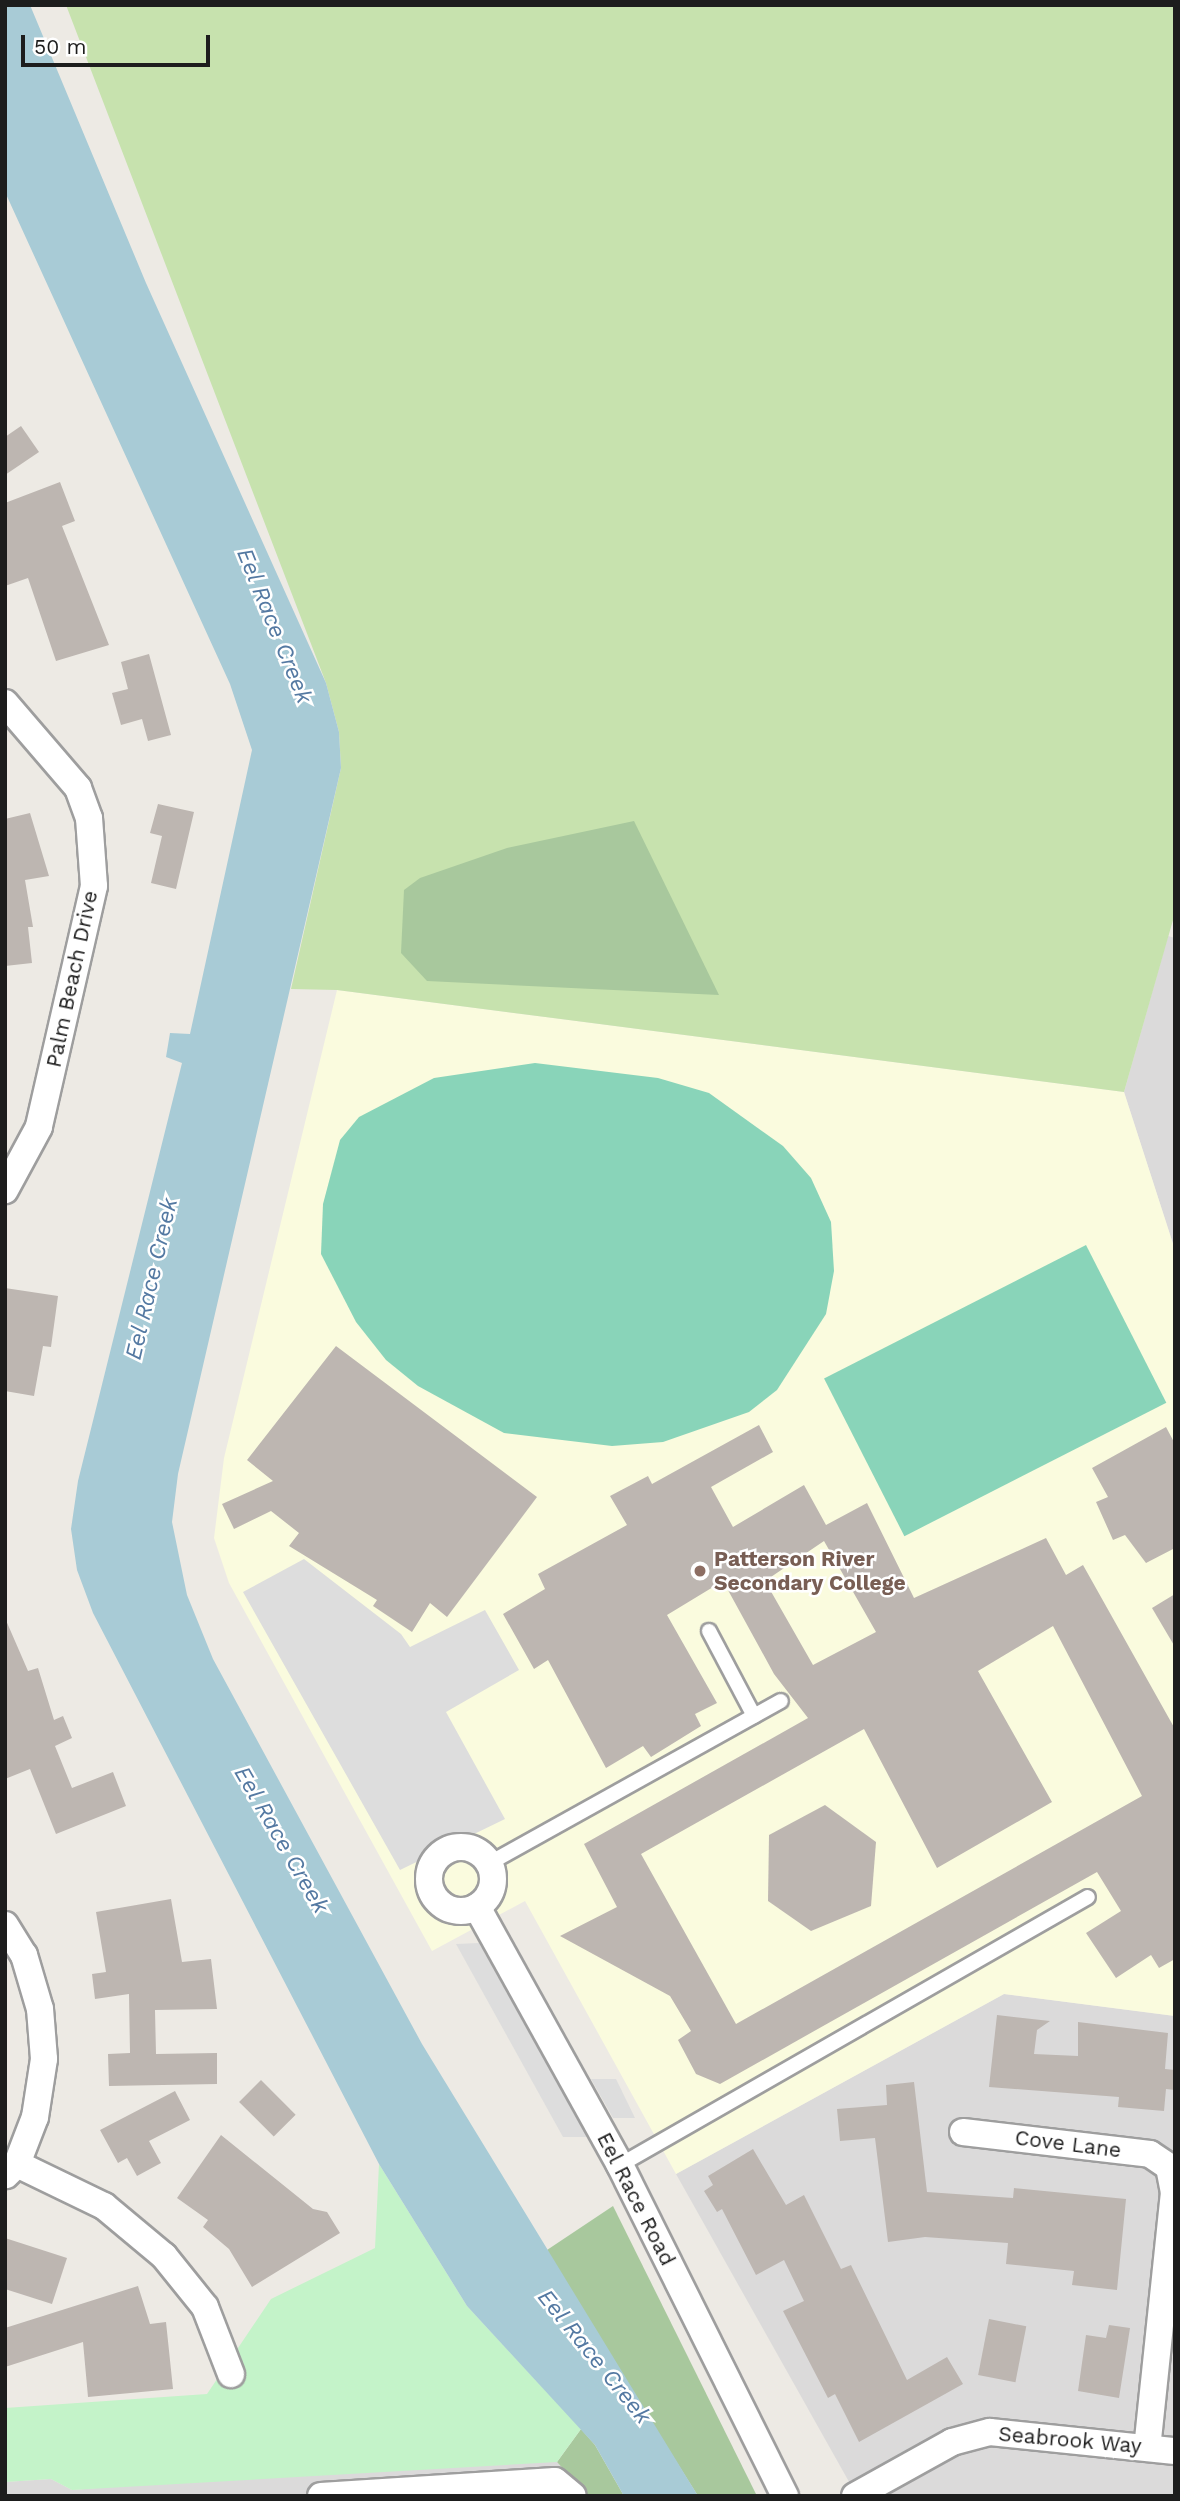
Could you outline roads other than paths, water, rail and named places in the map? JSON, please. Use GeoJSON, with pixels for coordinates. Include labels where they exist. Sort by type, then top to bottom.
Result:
{"type":"FeatureCollection","features":[{"type":"Feature","properties":{"kind":"street","name":"Palm Beach Drive"},"geometry":{"type":"LineString","coordinates":[[5,704],[78,788],[89,818],[93,886],[39,1127],[5,1190]]}},
{"type":"Feature","properties":{"kind":"street"},"geometry":{"type":"LineString","coordinates":[[461,1847],[479,1853],[488,1864],[492,1887],[477,1907],[458,1911],[442,1905],[429,1886],[430,1869],[440,1855],[461,1847]]}},
{"type":"Feature","properties":{"kind":"street","name":"Eel Race Road"},"geometry":{"type":"LineString","coordinates":[[477,1907],[620,2165],[786,2496]]}},
{"type":"Feature","properties":{"kind":"street"},"geometry":{"type":"LineString","coordinates":[[5,1925],[24,1955],[40,2010],[44,2059],[35,2118],[11,2170],[104,2206],[164,2256],[205,2307],[231,2374]]}},
{"type":"Feature","properties":{"kind":"street","name":"Cove Lane"},"geometry":{"type":"LineString","coordinates":[[963,2132],[1150,2154],[1172,2166],[1174,2192],[1147,2448]]}},
{"type":"Feature","properties":{"kind":"street","name":"Seabrook Way"},"geometry":{"type":"LineString","coordinates":[[855,2496],[951,2442],[978,2434],[1175,2451]]}},
{"type":"Feature","properties":{"kind":"street"},"geometry":{"type":"LineString","coordinates":[[321,2496],[555,2481],[573,2496]]}},
{"type":"Feature","properties":{"kind":"lane"},"geometry":{"type":"LineString","coordinates":[[709,1631],[754,1716]]}},
{"type":"Feature","properties":{"kind":"lane"},"geometry":{"type":"LineString","coordinates":[[488,1864],[781,1701]]}},
{"type":"Feature","properties":{"kind":"lane"},"geometry":{"type":"LineString","coordinates":[[620,2165],[1087,1897]]}},
{"type":"Feature","properties":{"kind":"water","name":"Eel Race Creek"},"geometry":{"type":"Polygon","coordinates":[[[5,5],[30,5],[146,283],[326,683],[339,732],[341,768],[178,1474],[172,1522],[187,1595],[213,1659],[422,2044],[698,2496],[624,2496],[595,2445],[467,2306],[379,2164],[93,1613],[77,1570],[71,1529],[78,1481],[182,1063],[166,1057],[170,1033],[190,1034],[252,750],[230,684],[5,192],[5,5]]]}},
{"type":"Feature","properties":{"kind":"place","name":"Patterson River Secondary College"},"geometry":{"type":"Point","coordinates":[700,1571]}}]}
